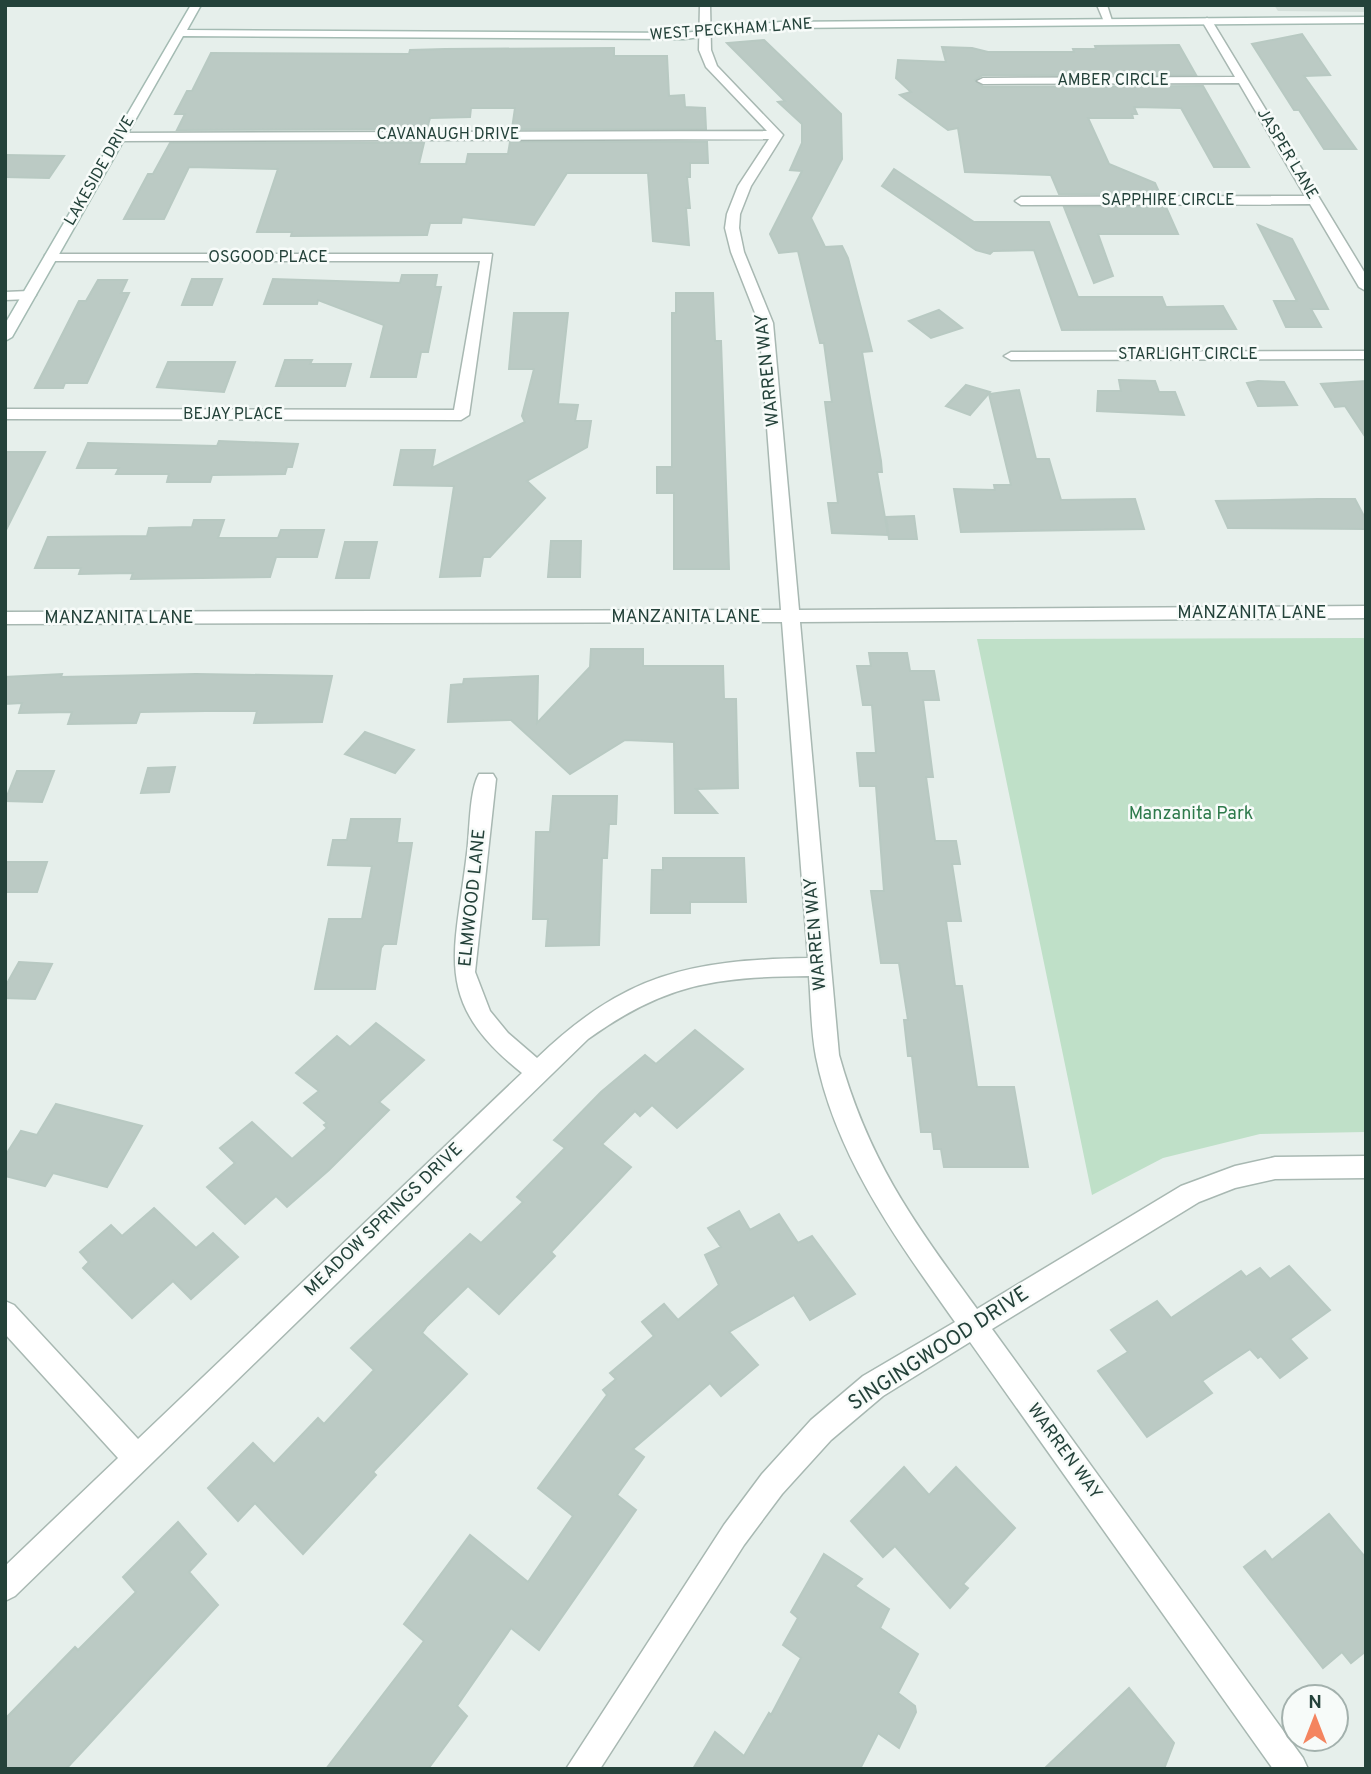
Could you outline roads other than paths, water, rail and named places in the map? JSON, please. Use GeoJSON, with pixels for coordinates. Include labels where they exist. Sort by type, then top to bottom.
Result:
{"type":"FeatureCollection","features":[{"type":"Feature","properties":{"kind":"street","name":"LAKESIDE DRIVE"},"geometry":{"type":"LineString","coordinates":[[5,337],[196,5]]}},
{"type":"Feature","properties":{"kind":"street"},"geometry":{"type":"LineString","coordinates":[[705,5],[706,57],[712,67],[777,135]]}},
{"type":"Feature","properties":{"kind":"street"},"geometry":{"type":"LineString","coordinates":[[1102,5],[1109,22]]}},
{"type":"Feature","properties":{"kind":"street","name":"WEST PECKHAM LANE"},"geometry":{"type":"LineString","coordinates":[[180,33],[684,36],[780,25],[1366,20]]}},
{"type":"Feature","properties":{"kind":"street","name":"JASPER LANE"},"geometry":{"type":"LineString","coordinates":[[1207,22],[1365,285]]}},
{"type":"Feature","properties":{"kind":"street","name":"AMBER CIRCLE"},"geometry":{"type":"LineString","coordinates":[[983,81],[1242,80]]}},
{"type":"Feature","properties":{"kind":"street","name":"CAVANAUGH DRIVE"},"geometry":{"type":"LineString","coordinates":[[119,137],[777,135]]}},
{"type":"Feature","properties":{"kind":"street","name":"WARREN WAY"},"geometry":{"type":"LineString","coordinates":[[777,135],[740,198],[731,228],[734,243],[766,323],[818,967],[827,1055],[841,1110],[864,1165],[897,1219],[1292,1769]]}},
{"type":"Feature","properties":{"kind":"street","name":"SAPPHIRE CIRCLE"},"geometry":{"type":"LineString","coordinates":[[1021,201],[1314,200]]}},
{"type":"Feature","properties":{"kind":"street","name":"OSGOOD PLACE"},"geometry":{"type":"LineString","coordinates":[[50,258],[487,257],[461,415]]}},
{"type":"Feature","properties":{"kind":"street"},"geometry":{"type":"LineString","coordinates":[[5,296],[29,295]]}},
{"type":"Feature","properties":{"kind":"street","name":"STARLIGHT CIRCLE"},"geometry":{"type":"LineString","coordinates":[[1011,356],[1366,355]]}},
{"type":"Feature","properties":{"kind":"street","name":"BEJAY PLACE"},"geometry":{"type":"LineString","coordinates":[[5,414],[461,415]]}},
{"type":"Feature","properties":{"kind":"street","name":"MANZANITA LANE"},"geometry":{"type":"LineString","coordinates":[[5,618],[1366,612]]}},
{"type":"Feature","properties":{"kind":"street","name":"ELMWOOD LANE"},"geometry":{"type":"LineString","coordinates":[[486,779],[464,972],[470,1000],[485,1027],[538,1072]]}},
{"type":"Feature","properties":{"kind":"street","name":"MEADOW SPRINGS DRIVE"},"geometry":{"type":"LineString","coordinates":[[5,1586],[538,1072],[610,1008],[647,988],[688,975],[729,968],[818,967]]}},
{"type":"Feature","properties":{"kind":"street","name":"SINGINGWOOD DRIVE"},"geometry":{"type":"LineString","coordinates":[[582,1769],[734,1535],[772,1484],[821,1430],[873,1386],[1190,1194],[1236,1177],[1275,1168],[1366,1167]]}},
{"type":"Feature","properties":{"kind":"street"},"geometry":{"type":"LineString","coordinates":[[5,1314],[136,1458]]}},
{"type":"Feature","properties":{"kind":"park label","name":"Manzanita Park"},"geometry":{"type":"Point","coordinates":[1191,814]}}]}
